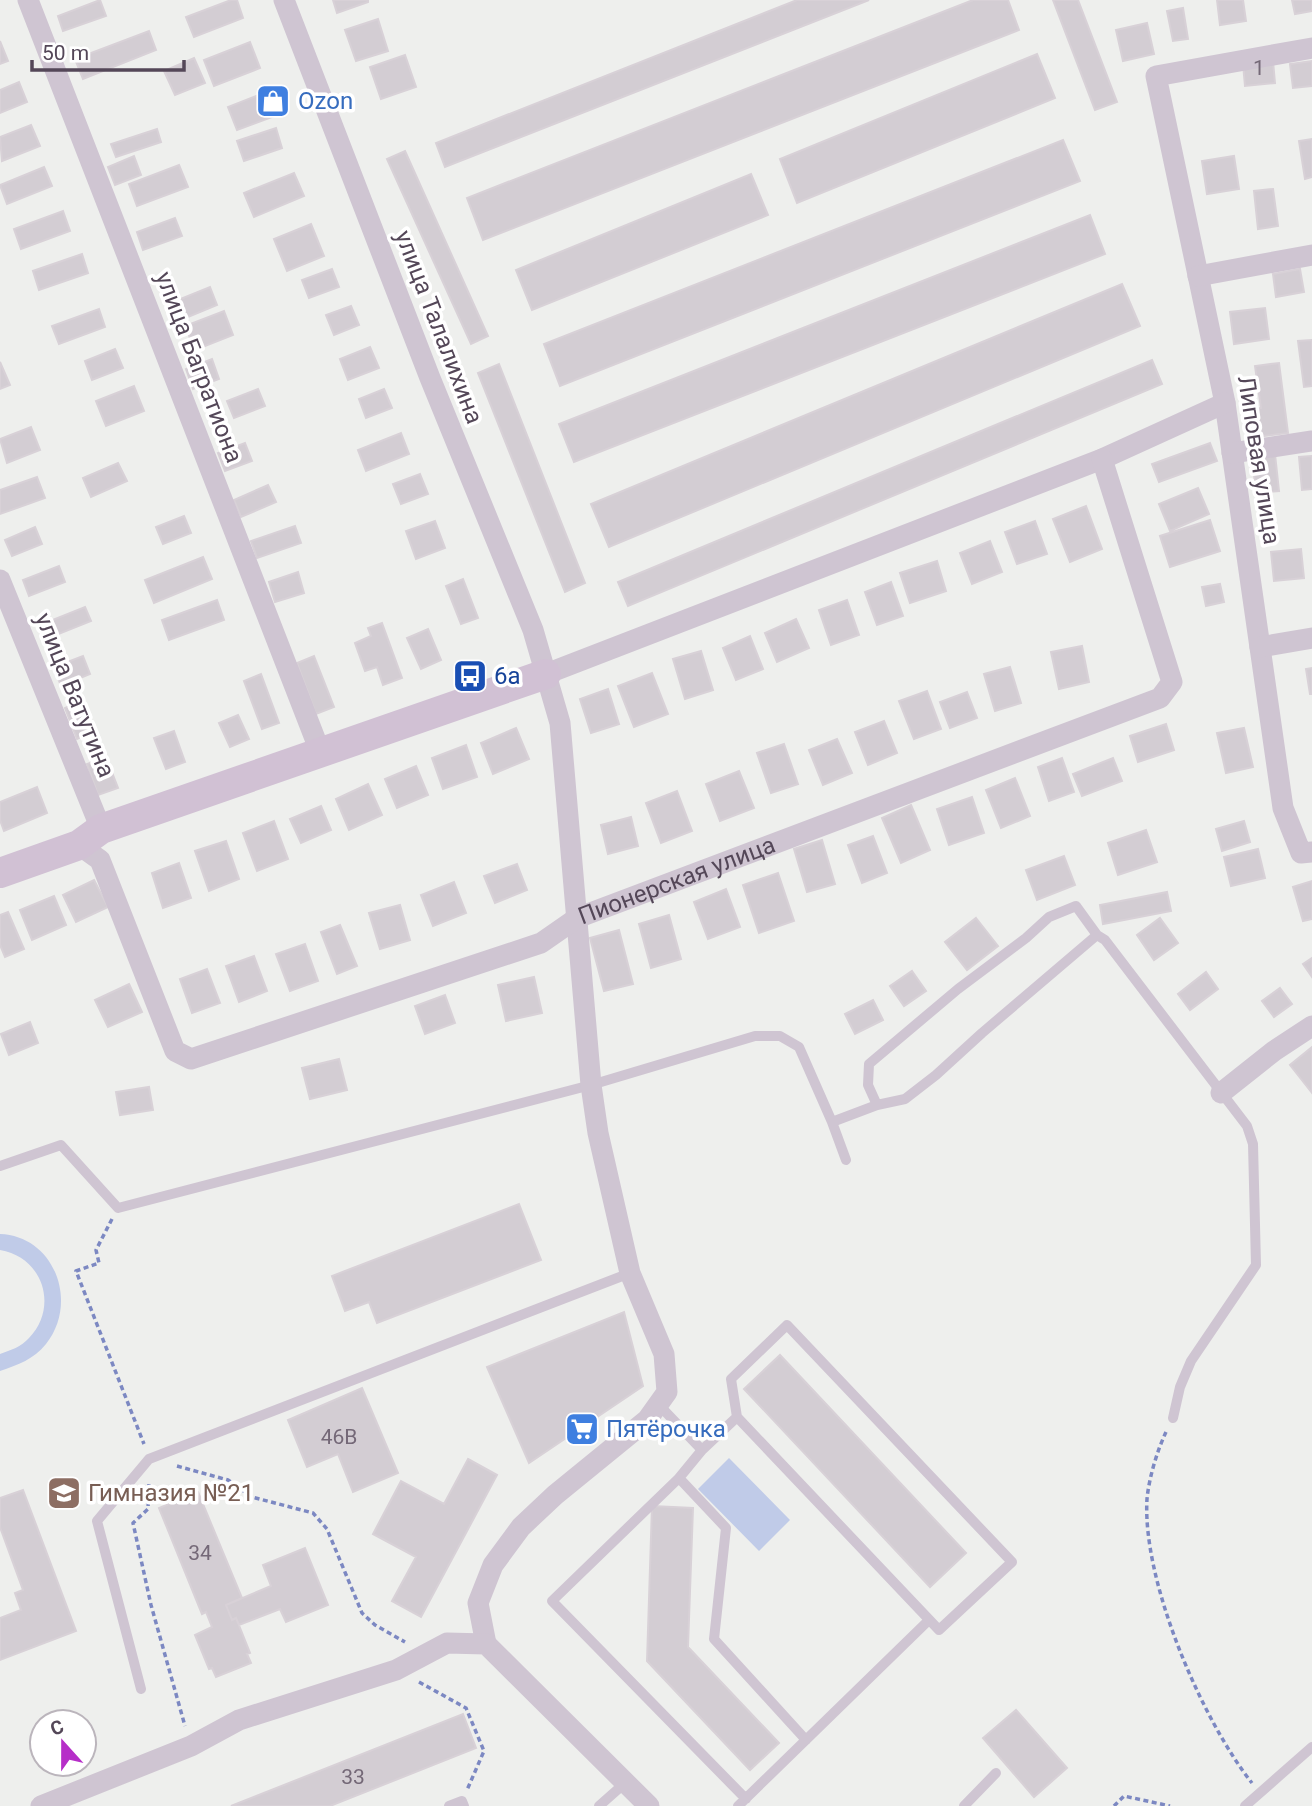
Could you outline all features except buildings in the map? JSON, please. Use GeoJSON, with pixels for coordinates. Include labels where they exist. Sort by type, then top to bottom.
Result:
{"type":"FeatureCollection","features":[{"type":"Feature","properties":{"kind":"street","name":"улица Багратиона"},"geometry":{"type":"LineString","coordinates":[[28,0],[321,754]]}},
{"type":"Feature","properties":{"kind":"street","name":"улица Талалихина"},"geometry":{"type":"LineString","coordinates":[[284,0],[430,378],[533,630],[560,723],[591,1085],[598,1133],[630,1273],[664,1354],[667,1392],[658,1404]]}},
{"type":"Feature","properties":{"kind":"street","name":"Липовая улица"},"geometry":{"type":"LineString","coordinates":[[1307,852],[1283,808],[1225,403],[1156,76],[1312,48]]}},
{"type":"Feature","properties":{"kind":"street"},"geometry":{"type":"LineString","coordinates":[[1198,276],[1312,255]]}},
{"type":"Feature","properties":{"kind":"street"},"geometry":{"type":"LineString","coordinates":[[0,873],[90,837],[546,674],[1102,459],[1225,403]]}},
{"type":"Feature","properties":{"kind":"street"},"geometry":{"type":"LineString","coordinates":[[1233,453],[1312,440]]}},
{"type":"Feature","properties":{"kind":"street","name":"Пионерская улица"},"geometry":{"type":"LineString","coordinates":[[90,837],[175,1051],[191,1059],[541,943],[577,918],[1160,698],[1172,682],[1102,459]]}},
{"type":"Feature","properties":{"kind":"street","name":"улица Ватутина"},"geometry":{"type":"LineString","coordinates":[[0,580],[90,837]]}},
{"type":"Feature","properties":{"kind":"street"},"geometry":{"type":"LineString","coordinates":[[1260,647],[1312,638]]}},
{"type":"Feature","properties":{"kind":"street"},"geometry":{"type":"LineString","coordinates":[[1222,1093],[1274,1051],[1312,1026]]}},
{"type":"Feature","properties":{"kind":"street"},"geometry":{"type":"LineString","coordinates":[[649,1806],[486,1644],[478,1603],[493,1565],[521,1527],[555,1494],[647,1420],[658,1404]]}},
{"type":"Feature","properties":{"kind":"street"},"geometry":{"type":"LineString","coordinates":[[41,1806],[191,1746],[239,1720],[396,1670],[447,1643],[486,1644]]}},
{"type":"Feature","properties":{"kind":"lane"},"geometry":{"type":"LineString","coordinates":[[877,1105],[868,1085],[869,1064],[1049,917],[1076,906],[1097,935],[1105,940],[1117,955],[1247,1126],[1253,1144],[1256,1265],[1191,1361],[1180,1388],[1173,1418]]}},
{"type":"Feature","properties":{"kind":"lane"},"geometry":{"type":"LineString","coordinates":[[832,1122],[877,1105],[905,1099],[1097,935]]}},
{"type":"Feature","properties":{"kind":"lane"},"geometry":{"type":"LineString","coordinates":[[0,1166],[61,1145],[118,1208],[591,1085],[755,1036],[780,1035],[799,1048],[846,1160]]}},
{"type":"Feature","properties":{"kind":"lane"},"geometry":{"type":"LineString","coordinates":[[141,1689],[97,1521],[149,1458],[630,1273]]}},
{"type":"Feature","properties":{"kind":"lane"},"geometry":{"type":"LineString","coordinates":[[787,1325],[1012,1562],[939,1630],[737,1417],[731,1379],[787,1325]]}},
{"type":"Feature","properties":{"kind":"lane"},"geometry":{"type":"LineString","coordinates":[[658,1404],[702,1450]]}},
{"type":"Feature","properties":{"kind":"lane"},"geometry":{"type":"LineString","coordinates":[[737,1417],[702,1450],[679,1478],[552,1601],[742,1802],[929,1620]]}},
{"type":"Feature","properties":{"kind":"lane"},"geometry":{"type":"LineString","coordinates":[[679,1478],[726,1528],[714,1639],[806,1740]]}},
{"type":"Feature","properties":{"kind":"lane"},"geometry":{"type":"LineString","coordinates":[[1245,1806],[1312,1746]]}},
{"type":"Feature","properties":{"kind":"lane"},"geometry":{"type":"LineString","coordinates":[[964,1806],[996,1773]]}},
{"type":"Feature","properties":{"kind":"lane"},"geometry":{"type":"LineString","coordinates":[[599,1806],[625,1783]]}},
{"type":"Feature","properties":{"kind":"lane"},"geometry":{"type":"LineString","coordinates":[[449,1806],[463,1804]]}},
{"type":"Feature","properties":{"kind":"path"},"geometry":{"type":"LineString","coordinates":[[118,1208],[96,1250],[99,1263],[76,1271],[149,1458],[148,1509],[133,1523],[151,1605],[191,1746]]}},
{"type":"Feature","properties":{"kind":"path"},"geometry":{"type":"LineString","coordinates":[[1173,1418],[1161,1444],[1147,1497],[1150,1536],[1160,1590],[1198,1693],[1236,1764],[1259,1793]]}},
{"type":"Feature","properties":{"kind":"path"},"geometry":{"type":"LineString","coordinates":[[149,1458],[228,1480],[253,1497],[313,1513],[327,1530],[362,1613],[375,1625],[415,1647],[396,1670],[466,1708],[484,1751],[463,1804]]}},
{"type":"Feature","properties":{"kind":"path"},"geometry":{"type":"LineString","coordinates":[[1114,1806],[1124,1796],[1170,1806]]}},
{"type":"Feature","properties":{"kind":"shaded area"},"geometry":{"type":"Polygon","coordinates":[[[0,1234],[19,1238],[35,1246],[47,1259],[56,1274],[60,1310],[56,1328],[46,1344],[25,1361],[0,1371],[0,1354],[23,1344],[38,1326],[44,1298],[42,1285],[27,1262],[0,1250],[0,1234]]]}},
{"type":"Feature","properties":{"kind":"shaded area"},"geometry":{"type":"Polygon","coordinates":[[[729,1458],[790,1520],[759,1551],[698,1489],[729,1458]]]}},
{"type":"Feature","properties":{"kind":"place","name":"Ozon"},"geometry":{"type":"Point","coordinates":[273,101]}},
{"type":"Feature","properties":{"kind":"place","name":"6а"},"geometry":{"type":"Point","coordinates":[470,676]}},
{"type":"Feature","properties":{"kind":"place","name":"Пятёрочка"},"geometry":{"type":"Point","coordinates":[582,1429]}},
{"type":"Feature","properties":{"kind":"place","name":"Гимназия №21"},"geometry":{"type":"Point","coordinates":[64,1493]}}]}
